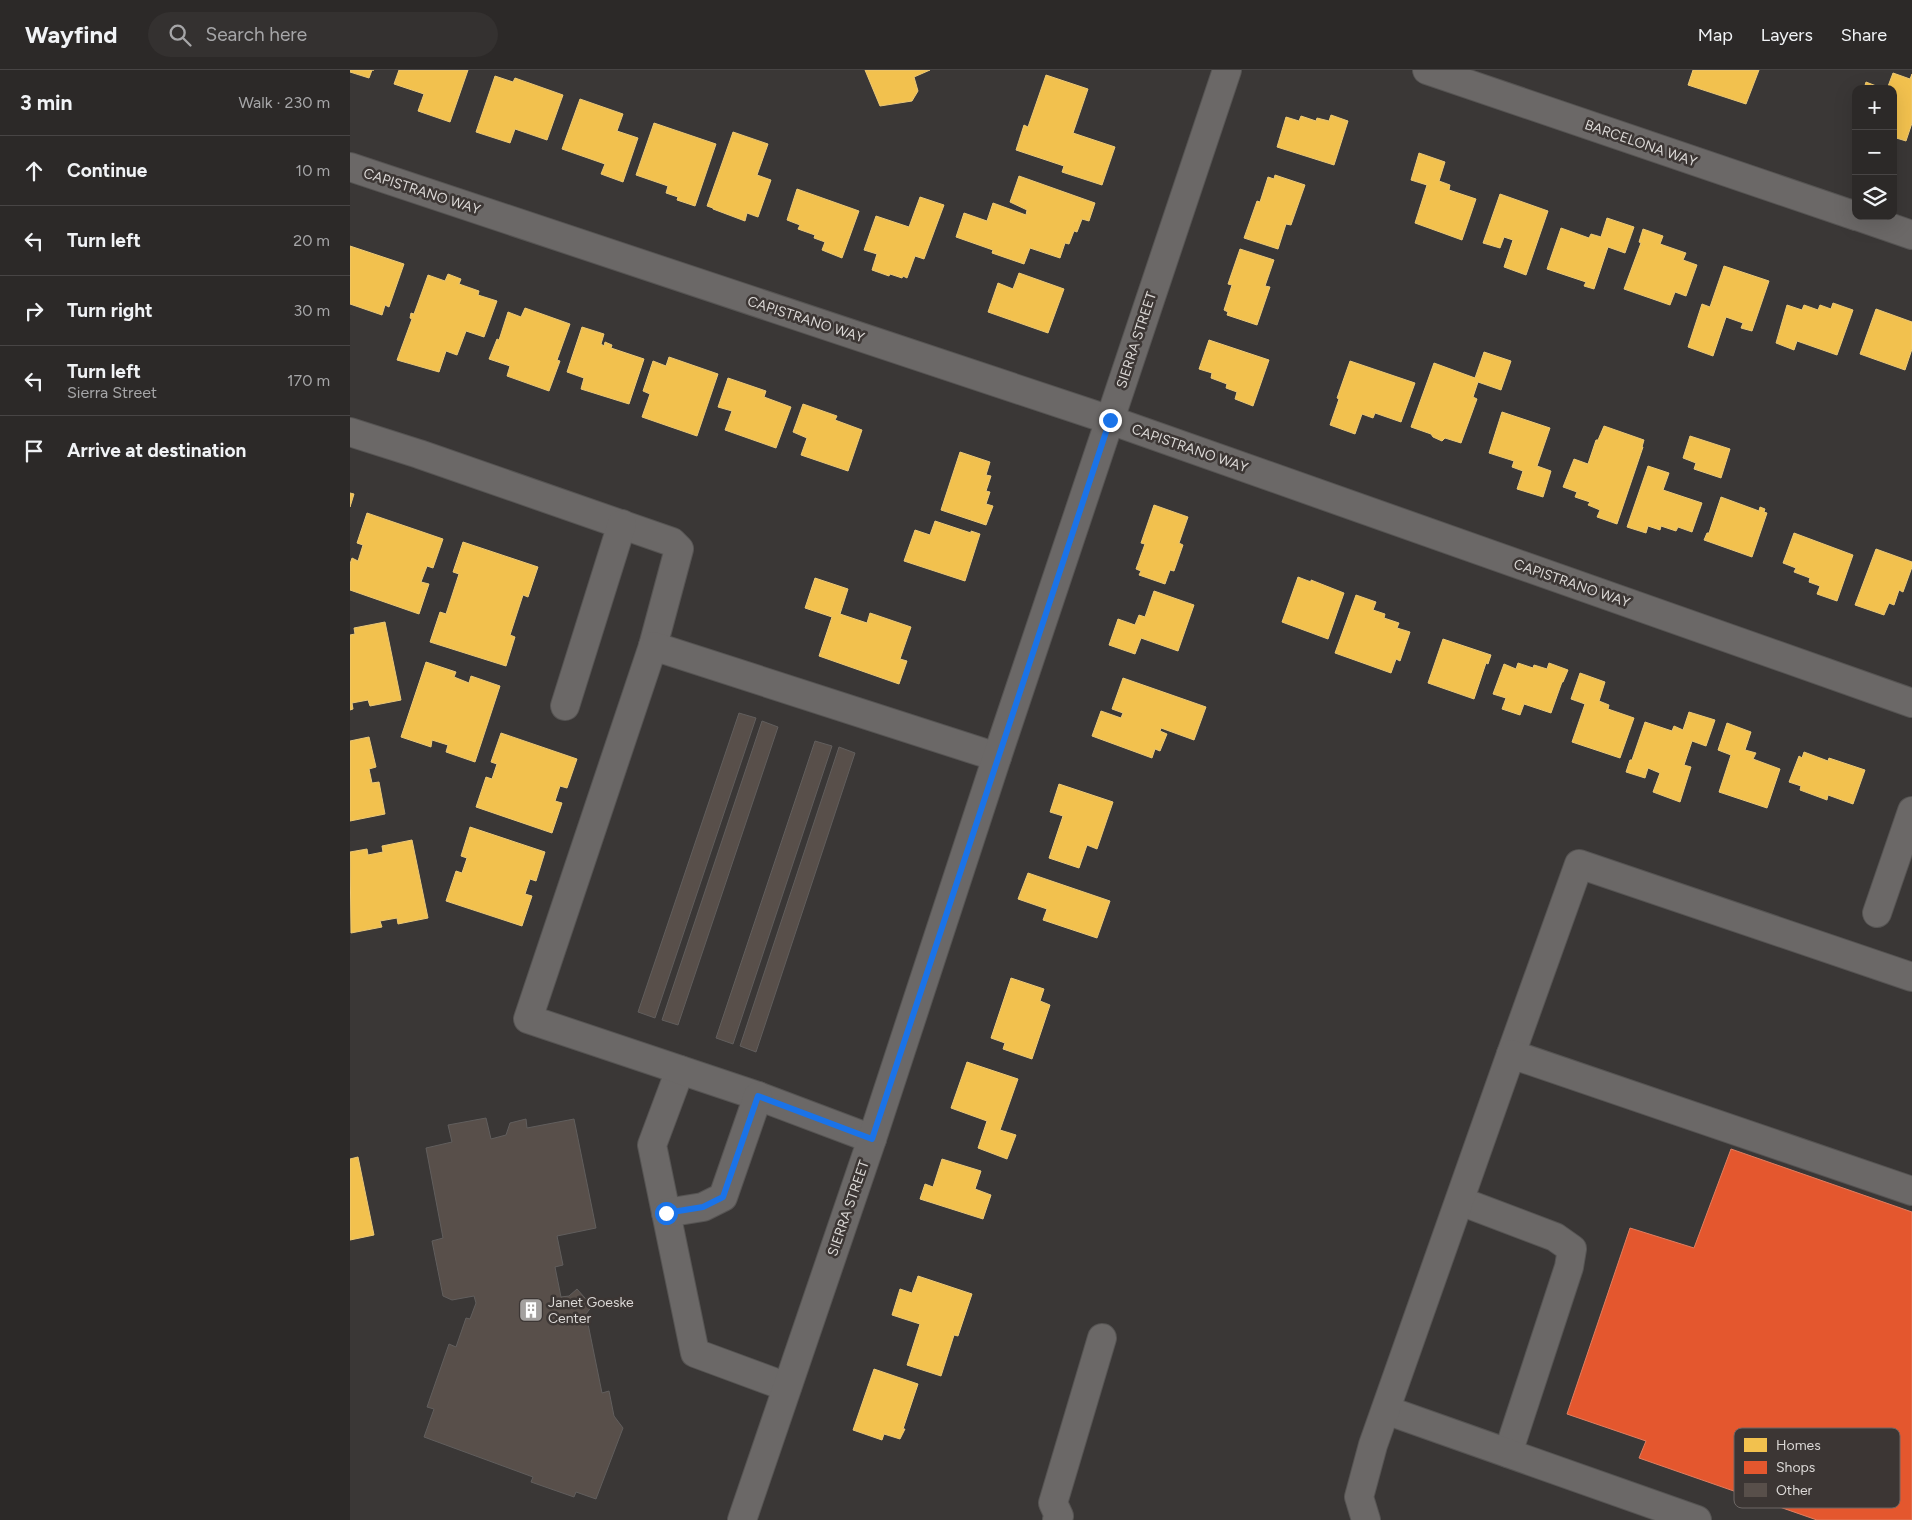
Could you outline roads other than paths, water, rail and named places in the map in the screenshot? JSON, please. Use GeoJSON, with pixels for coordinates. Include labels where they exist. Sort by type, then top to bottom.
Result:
{"type":"FeatureCollection","features":[{"type":"Feature","properties":{"kind":"street","name":"SIERRA STREET"},"geometry":{"type":"LineString","coordinates":[[742,1520],[872,1139],[997,757],[1227,70]]}},
{"type":"Feature","properties":{"kind":"street","name":"BARCELONA WAY"},"geometry":{"type":"LineString","coordinates":[[1427,70],[1852,215]]}},
{"type":"Feature","properties":{"kind":"street","name":"CAPISTRANO WAY"},"geometry":{"type":"LineString","coordinates":[[350,167],[1110,420],[1912,702]]}},
{"type":"Feature","properties":{"kind":"street","name":"BARCELONA WAY"},"geometry":{"type":"LineString","coordinates":[[1868,220],[1912,235]]}},
{"type":"Feature","properties":{"kind":"street"},"geometry":{"type":"LineString","coordinates":[[350,432],[622,524],[672,542],[679,549],[653,646],[528,1018],[758,1096],[872,1139]]}},
{"type":"Feature","properties":{"kind":"street"},"geometry":{"type":"LineString","coordinates":[[565,706],[622,524]]}},
{"type":"Feature","properties":{"kind":"street"},"geometry":{"type":"LineString","coordinates":[[653,646],[997,757]]}},
{"type":"Feature","properties":{"kind":"street"},"geometry":{"type":"LineString","coordinates":[[1877,913],[1912,811]]}},
{"type":"Feature","properties":{"kind":"street"},"geometry":{"type":"LineString","coordinates":[[1366,1520],[1359,1497],[1373,1444],[1579,864],[1912,977]]}},
{"type":"Feature","properties":{"kind":"street"},"geometry":{"type":"LineString","coordinates":[[1512,1054],[1912,1191]]}},
{"type":"Feature","properties":{"kind":"street"},"geometry":{"type":"LineString","coordinates":[[680,1070],[652,1145],[694,1353],[787,1387]]}},
{"type":"Feature","properties":{"kind":"street"},"geometry":{"type":"LineString","coordinates":[[666,1213],[703,1207],[723,1197],[758,1096]]}},
{"type":"Feature","properties":{"kind":"street"},"geometry":{"type":"LineString","coordinates":[[1460,1202],[1555,1237],[1572,1249],[1569,1267],[1508,1453]]}},
{"type":"Feature","properties":{"kind":"street"},"geometry":{"type":"LineString","coordinates":[[1058,1520],[1053,1503],[1102,1338]]}},
{"type":"Feature","properties":{"kind":"street"},"geometry":{"type":"LineString","coordinates":[[1386,1410],[1697,1520]]}},
{"type":"Feature","properties":{"kind":"place","name":"Janet Goeske Center"},"geometry":{"type":"Point","coordinates":[531,1310]}}]}
